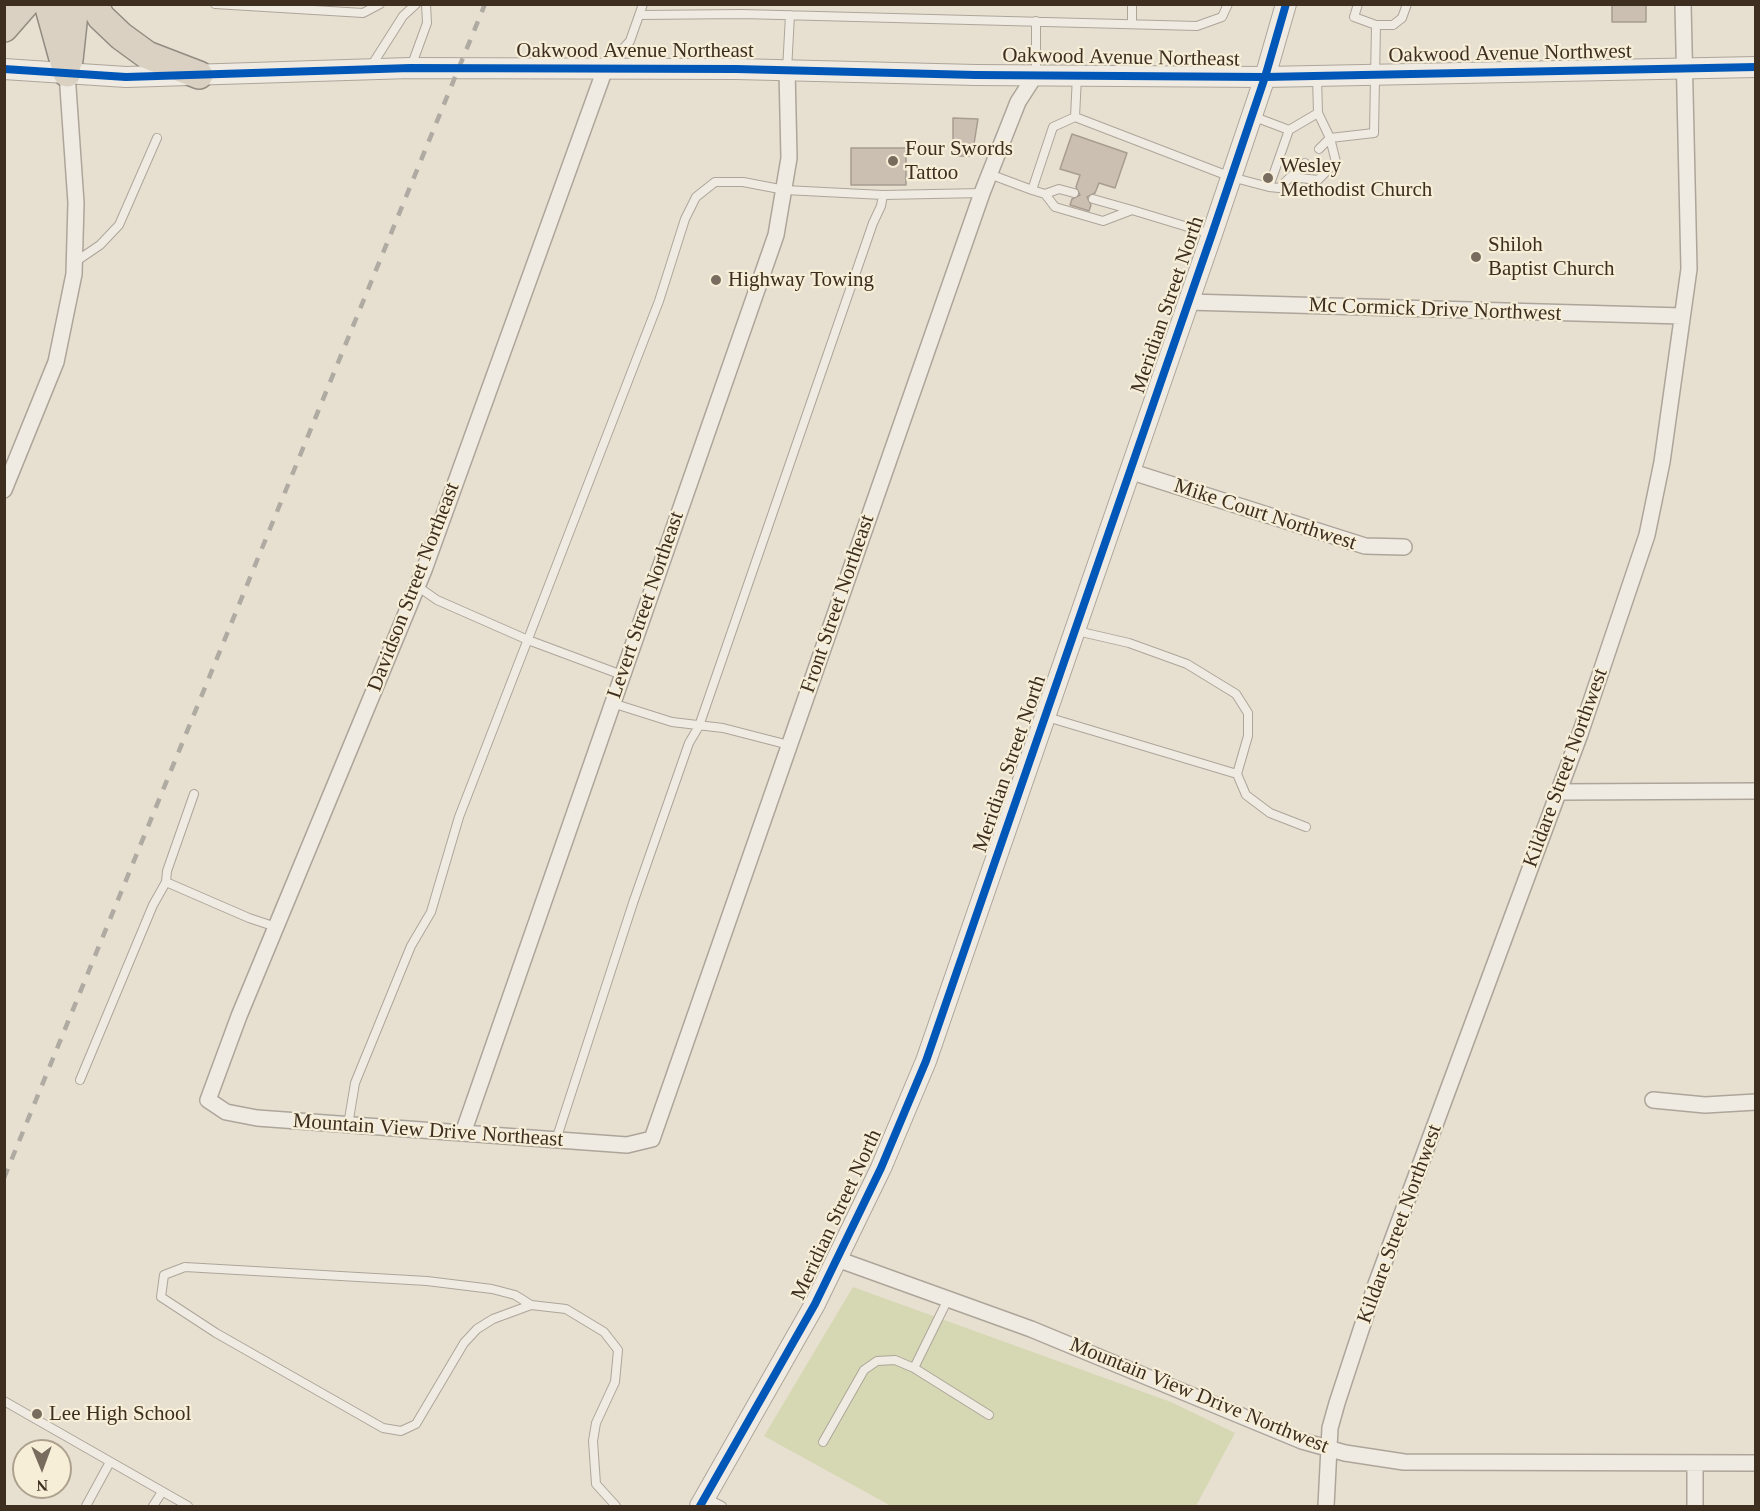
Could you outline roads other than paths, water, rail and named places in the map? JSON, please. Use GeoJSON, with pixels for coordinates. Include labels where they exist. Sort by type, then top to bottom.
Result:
{"type":"FeatureCollection","features":[{"type":"Feature","properties":{"kind":"highway"},"geometry":{"type":"LineString","coordinates":[[4,28],[26,4]]}},
{"type":"Feature","properties":{"kind":"highway"},"geometry":{"type":"LineString","coordinates":[[48,4],[68,73]]}},
{"type":"Feature","properties":{"kind":"highway"},"geometry":{"type":"LineString","coordinates":[[68,73],[75,4]]}},
{"type":"Feature","properties":{"kind":"highway"},"geometry":{"type":"LineString","coordinates":[[94,4],[101,17],[121,36],[147,55],[199,75]]}},
{"type":"Feature","properties":{"kind":"street","name":"Meridian Street North"},"geometry":{"type":"LineString","coordinates":[[709,1503],[816,1304],[881,1168],[926,1061],[1047,717],[1129,471],[1212,234],[1265,77],[1286,4]]}},
{"type":"Feature","properties":{"kind":"street","name":"Kildare Street Northwest"},"geometry":{"type":"LineString","coordinates":[[1326,1506],[1328,1449],[1337,1402],[1376,1284],[1559,792],[1626,602],[1647,535],[1662,462],[1689,269],[1683,4]]}},
{"type":"Feature","properties":{"kind":"street","name":"Oakwood Avenue Northwest"},"geometry":{"type":"LineString","coordinates":[[1265,77],[1755,67]]}},
{"type":"Feature","properties":{"kind":"street","name":"Oakwood Avenue Northeast"},"geometry":{"type":"LineString","coordinates":[[4,69],[126,77],[410,68],[786,70],[1265,77]]}},
{"type":"Feature","properties":{"kind":"street","name":"Davidson Street Northeast"},"geometry":{"type":"LineString","coordinates":[[208,1100],[276,927],[417,586],[605,69]]}},
{"type":"Feature","properties":{"kind":"street","name":"Levert Street Northeast"},"geometry":{"type":"LineString","coordinates":[[463,1133],[776,235],[789,158],[786,70]]}},
{"type":"Feature","properties":{"kind":"street"},"geometry":{"type":"LineString","coordinates":[[4,490],[56,362],[75,262],[76,203],[68,73]]}},
{"type":"Feature","properties":{"kind":"street","name":"Front Street Northeast"},"geometry":{"type":"LineString","coordinates":[[652,1139],[982,193],[992,175],[1018,102],[1036,74]]}},
{"type":"Feature","properties":{"kind":"street","name":"Mc Cormick Drive Northwest"},"geometry":{"type":"LineString","coordinates":[[1188,302],[1682,316]]}},
{"type":"Feature","properties":{"kind":"street","name":"Mike Court Northwest"},"geometry":{"type":"LineString","coordinates":[[1129,471],[1365,546],[1404,547]]}},
{"type":"Feature","properties":{"kind":"street"},"geometry":{"type":"LineString","coordinates":[[1559,792],[1755,791]]}},
{"type":"Feature","properties":{"kind":"street","name":"Mountain View Drive Northeast"},"geometry":{"type":"LineString","coordinates":[[208,1100],[226,1112],[257,1118],[627,1145],[652,1139]]}},
{"type":"Feature","properties":{"kind":"street"},"geometry":{"type":"LineString","coordinates":[[1653,1100],[1705,1106],[1755,1102]]}},
{"type":"Feature","properties":{"kind":"street","name":"Mountain View Drive Northwest"},"geometry":{"type":"LineString","coordinates":[[837,1260],[1031,1329],[1302,1441],[1328,1449],[1404,1462],[1755,1463]]}},
{"type":"Feature","properties":{"kind":"street"},"geometry":{"type":"LineString","coordinates":[[1695,1464],[1695,1506]]}},
{"type":"Feature","properties":{"kind":"lane"},"geometry":{"type":"LineString","coordinates":[[215,4],[363,13],[380,4]]}},
{"type":"Feature","properties":{"kind":"lane"},"geometry":{"type":"LineString","coordinates":[[369,69],[404,16],[417,4]]}},
{"type":"Feature","properties":{"kind":"lane"},"geometry":{"type":"LineString","coordinates":[[410,68],[427,23],[426,4]]}},
{"type":"Feature","properties":{"kind":"lane"},"geometry":{"type":"LineString","coordinates":[[605,69],[630,41],[643,4]]}},
{"type":"Feature","properties":{"kind":"lane"},"geometry":{"type":"LineString","coordinates":[[1132,4],[1132,23]]}},
{"type":"Feature","properties":{"kind":"lane"},"geometry":{"type":"LineString","coordinates":[[640,15],[694,13],[1197,26],[1222,17],[1228,4]]}},
{"type":"Feature","properties":{"kind":"lane"},"geometry":{"type":"LineString","coordinates":[[1358,4],[1354,17],[1376,25],[1393,25],[1402,18],[1407,4]]}},
{"type":"Feature","properties":{"kind":"lane"},"geometry":{"type":"LineString","coordinates":[[786,70],[790,15]]}},
{"type":"Feature","properties":{"kind":"lane"},"geometry":{"type":"LineString","coordinates":[[1036,21],[1036,74]]}},
{"type":"Feature","properties":{"kind":"lane"},"geometry":{"type":"LineString","coordinates":[[1319,149],[1330,138],[1374,133],[1376,25]]}},
{"type":"Feature","properties":{"kind":"lane"},"geometry":{"type":"LineString","coordinates":[[1075,117],[1077,75]]}},
{"type":"Feature","properties":{"kind":"lane"},"geometry":{"type":"LineString","coordinates":[[1291,177],[1318,180],[1336,162],[1330,138],[1318,113],[1317,76]]}},
{"type":"Feature","properties":{"kind":"lane"},"geometry":{"type":"LineString","coordinates":[[1269,187],[1289,130],[1318,113]]}},
{"type":"Feature","properties":{"kind":"lane"},"geometry":{"type":"LineString","coordinates":[[1252,116],[1289,130]]}},
{"type":"Feature","properties":{"kind":"lane"},"geometry":{"type":"LineString","coordinates":[[1032,190],[1053,127],[1075,117],[1231,177],[1269,187],[1279,188],[1305,163]]}},
{"type":"Feature","properties":{"kind":"lane"},"geometry":{"type":"LineString","coordinates":[[75,262],[100,245],[118,225],[157,138]]}},
{"type":"Feature","properties":{"kind":"lane"},"geometry":{"type":"LineString","coordinates":[[992,175],[1045,194],[1055,207],[1103,221],[1132,210]]}},
{"type":"Feature","properties":{"kind":"lane"},"geometry":{"type":"LineString","coordinates":[[348,1125],[355,1083],[411,946],[431,912],[459,817],[659,302],[685,219],[696,197],[715,182],[743,182],[785,190],[883,195],[982,193]]}},
{"type":"Feature","properties":{"kind":"lane"},"geometry":{"type":"LineString","coordinates":[[1045,194],[1059,189],[1074,193]]}},
{"type":"Feature","properties":{"kind":"lane"},"geometry":{"type":"LineString","coordinates":[[556,1140],[633,903],[689,743],[699,726],[883,195]]}},
{"type":"Feature","properties":{"kind":"lane"},"geometry":{"type":"LineString","coordinates":[[1093,199],[1212,234]]}},
{"type":"Feature","properties":{"kind":"lane"},"geometry":{"type":"LineString","coordinates":[[417,586],[437,600],[528,640],[622,675]]}},
{"type":"Feature","properties":{"kind":"lane"},"geometry":{"type":"LineString","coordinates":[[1076,630],[1129,643],[1187,664],[1236,694],[1248,713],[1248,735],[1237,774],[1246,795],[1270,813],[1306,827]]}},
{"type":"Feature","properties":{"kind":"lane"},"geometry":{"type":"LineString","coordinates":[[612,703],[672,722],[723,728],[789,745]]}},
{"type":"Feature","properties":{"kind":"lane"},"geometry":{"type":"LineString","coordinates":[[1047,717],[1237,774]]}},
{"type":"Feature","properties":{"kind":"lane"},"geometry":{"type":"LineString","coordinates":[[80,1080],[153,905],[166,882],[167,871],[194,794]]}},
{"type":"Feature","properties":{"kind":"lane"},"geometry":{"type":"LineString","coordinates":[[166,882],[249,918],[276,927]]}},
{"type":"Feature","properties":{"kind":"lane"},"geometry":{"type":"LineString","coordinates":[[531,1305],[494,1319],[477,1329],[464,1343],[416,1424],[401,1431],[383,1428],[216,1333],[160,1297],[164,1275],[185,1267],[427,1281],[492,1289],[515,1295],[531,1305],[566,1309],[604,1332],[618,1350],[615,1382],[596,1423],[593,1441],[596,1484],[616,1506]]}},
{"type":"Feature","properties":{"kind":"lane"},"geometry":{"type":"LineString","coordinates":[[914,1368],[948,1299]]}},
{"type":"Feature","properties":{"kind":"lane"},"geometry":{"type":"LineString","coordinates":[[823,1442],[864,1370],[877,1361],[895,1360],[914,1368],[989,1415]]}},
{"type":"Feature","properties":{"kind":"lane"},"geometry":{"type":"LineString","coordinates":[[4,1401],[188,1506]]}},
{"type":"Feature","properties":{"kind":"lane"},"geometry":{"type":"LineString","coordinates":[[86,1506],[110,1462]]}},
{"type":"Feature","properties":{"kind":"lane"},"geometry":{"type":"LineString","coordinates":[[153,1506],[162,1492]]}},
{"type":"Feature","properties":{"kind":"railway"},"geometry":{"type":"LineString","coordinates":[[4,1178],[485,4]]}},
{"type":"Feature","properties":{"kind":"place","name":"Four Swords Tattoo"},"geometry":{"type":"Point","coordinates":[893,161]}},
{"type":"Feature","properties":{"kind":"place","name":"Wesley Methodist Church"},"geometry":{"type":"Point","coordinates":[1268,178]}},
{"type":"Feature","properties":{"kind":"place","name":"Shiloh Baptist Church"},"geometry":{"type":"Point","coordinates":[1476,257]}},
{"type":"Feature","properties":{"kind":"place","name":"Highway Towing"},"geometry":{"type":"Point","coordinates":[716,280]}},
{"type":"Feature","properties":{"kind":"place","name":"Lee High School"},"geometry":{"type":"Point","coordinates":[37,1414]}}]}
